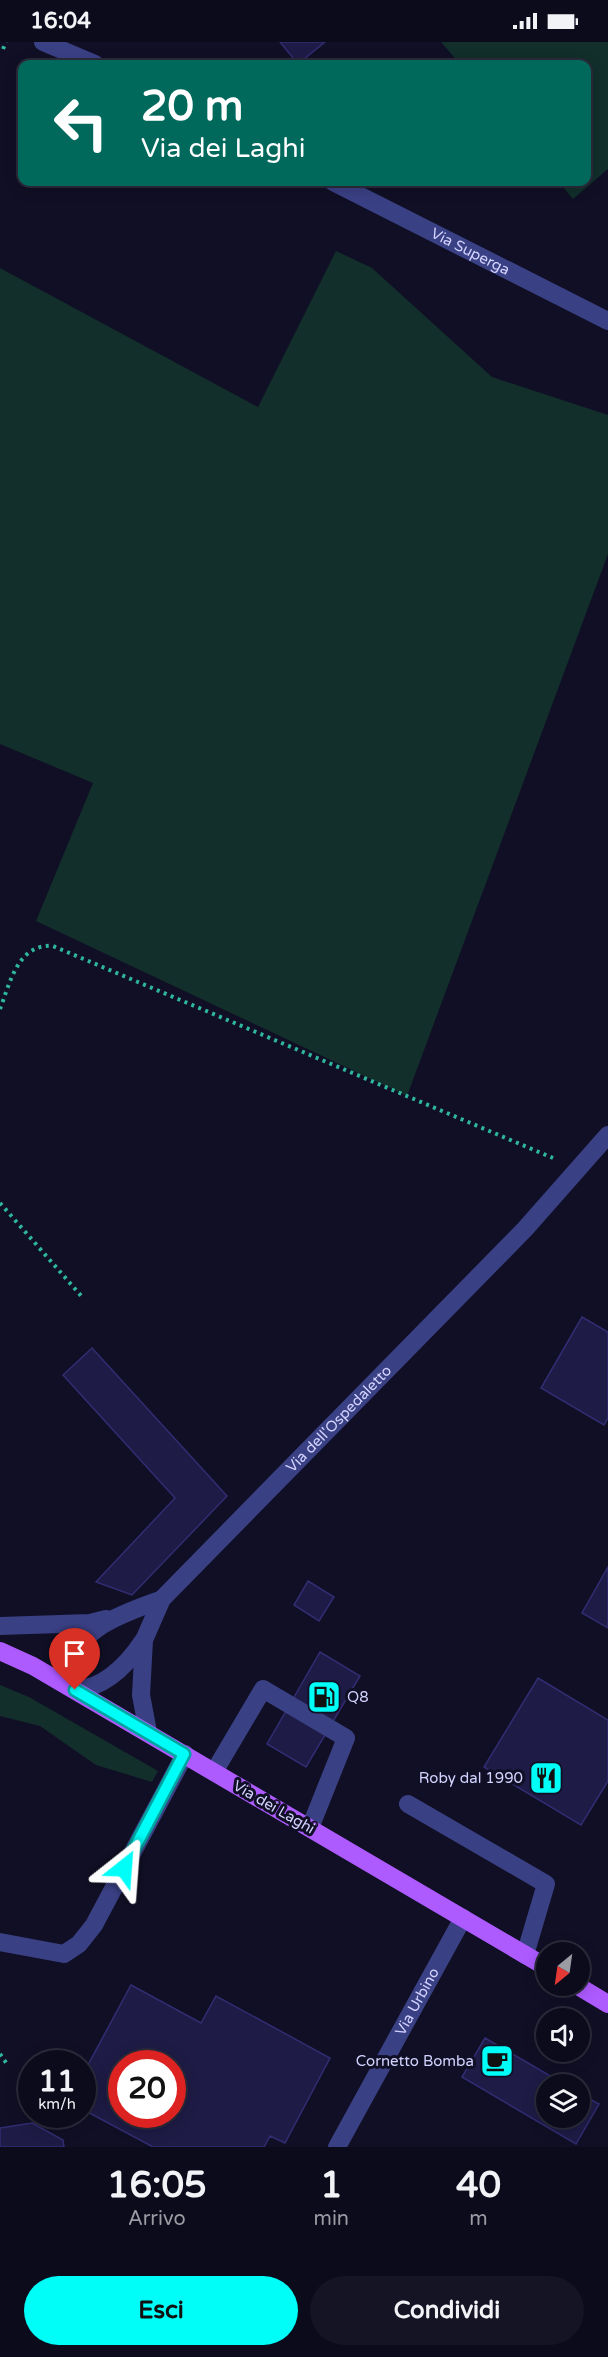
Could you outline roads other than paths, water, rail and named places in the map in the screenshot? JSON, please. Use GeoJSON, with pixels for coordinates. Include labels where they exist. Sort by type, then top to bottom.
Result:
{"type":"FeatureCollection","features":[{"type":"Feature","properties":{"kind":"main road","name":"Via dei Laghi"},"geometry":{"type":"LineString","coordinates":[[0,1651],[33,1666],[148,1732],[536,1961]]}},
{"type":"Feature","properties":{"kind":"main road"},"geometry":{"type":"LineString","coordinates":[[590,1993],[608,2004]]}},
{"type":"Feature","properties":{"kind":"street"},"geometry":{"type":"LineString","coordinates":[[43,42],[86,60]]}},
{"type":"Feature","properties":{"kind":"street","name":"Via Superga"},"geometry":{"type":"LineString","coordinates":[[341,186],[608,321]]}},
{"type":"Feature","properties":{"kind":"street","name":"Via dell'Ospedaletto"},"geometry":{"type":"LineString","coordinates":[[148,1732],[141,1695],[144,1640],[162,1599],[525,1229],[608,1135]]}},
{"type":"Feature","properties":{"kind":"street"},"geometry":{"type":"LineString","coordinates":[[144,1640],[130,1660],[113,1675],[90,1689],[75,1690],[74,1662],[81,1643],[91,1634],[128,1613],[162,1599]]}},
{"type":"Feature","properties":{"kind":"street"},"geometry":{"type":"LineString","coordinates":[[0,1626],[90,1623],[128,1613]]}},
{"type":"Feature","properties":{"kind":"street"},"geometry":{"type":"LineString","coordinates":[[214,1772],[262,1689],[346,1738],[310,1828]]}},
{"type":"Feature","properties":{"kind":"street"},"geometry":{"type":"LineString","coordinates":[[0,1942],[64,1954],[79,1944],[94,1925],[184,1754]]}},
{"type":"Feature","properties":{"kind":"street"},"geometry":{"type":"LineString","coordinates":[[408,1804],[546,1884],[525,1955]]}},
{"type":"Feature","properties":{"kind":"street","name":"Via Urbino"},"geometry":{"type":"LineString","coordinates":[[337,2147],[463,1918]]}},
{"type":"Feature","properties":{"kind":"place","name":"Q8"},"geometry":{"type":"Point","coordinates":[324,1697]}},
{"type":"Feature","properties":{"kind":"place","name":"Roby dal 1990"},"geometry":{"type":"Point","coordinates":[546,1778]}},
{"type":"Feature","properties":{"kind":"place","name":"Cornetto Bomba"},"geometry":{"type":"Point","coordinates":[497,2061]}}]}
